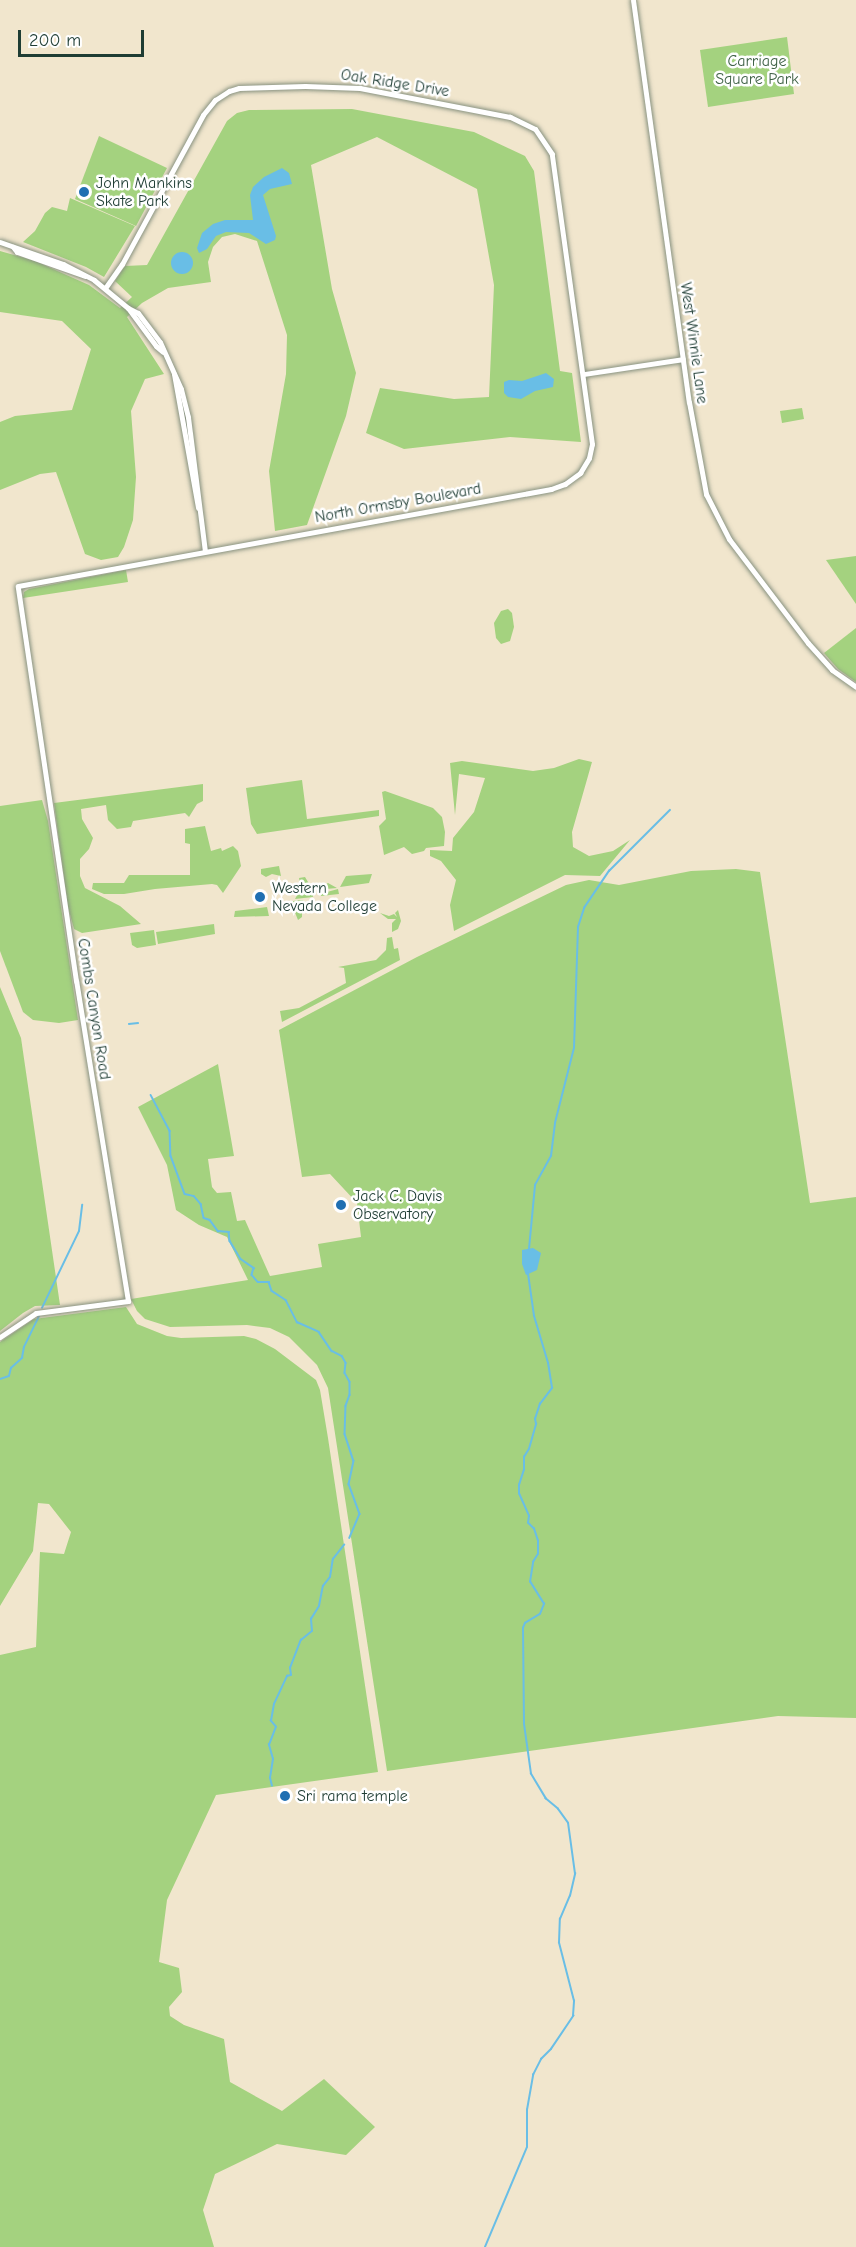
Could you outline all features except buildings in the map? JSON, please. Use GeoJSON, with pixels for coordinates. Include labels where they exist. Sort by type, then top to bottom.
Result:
{"type":"FeatureCollection","features":[{"type":"Feature","properties":{"kind":"street","name":"West Winnie Lane"},"geometry":{"type":"LineString","coordinates":[[633,0],[699,470],[709,503],[729,539],[818,655],[832,670],[856,687]]}},
{"type":"Feature","properties":{"kind":"street","name":"Oak Ridge Drive"},"geometry":{"type":"LineString","coordinates":[[105,288],[122,264],[203,115],[221,95],[239,88],[305,86],[360,88],[396,94],[510,117],[535,129],[545,141],[555,167],[584,374]]}},
{"type":"Feature","properties":{"kind":"street"},"geometry":{"type":"LineString","coordinates":[[0,242],[63,264],[105,288],[128,308],[156,346],[164,352],[174,374],[205,551]]}},
{"type":"Feature","properties":{"kind":"street"},"geometry":{"type":"LineString","coordinates":[[584,374],[683,359]]}},
{"type":"Feature","properties":{"kind":"street","name":"North Ormsby Boulevard"},"geometry":{"type":"LineString","coordinates":[[18,586],[551,489],[565,484],[585,466],[592,444],[584,374]]}},
{"type":"Feature","properties":{"kind":"street","name":"Combs Canyon Road"},"geometry":{"type":"LineString","coordinates":[[0,1337],[36,1313],[128,1301],[76,981],[18,586]]}},
{"type":"Feature","properties":{"kind":"green space","name":"Carriage Square Park"},"geometry":{"type":"Polygon","coordinates":[[[787,37],[794,94],[708,107],[700,50],[787,37]]]}},
{"type":"Feature","properties":{"kind":"green space"},"geometry":{"type":"Polygon","coordinates":[[[352,109],[474,132],[525,156],[534,171],[560,371],[572,373],[581,442],[510,437],[404,449],[366,433],[380,388],[454,399],[489,397],[494,285],[477,189],[377,137],[311,165],[332,289],[356,373],[346,416],[307,525],[275,531],[269,471],[286,374],[287,335],[257,241],[235,234],[222,237],[213,247],[208,262],[211,282],[168,288],[142,303],[127,317],[164,374],[145,379],[131,411],[136,477],[133,520],[124,547],[118,557],[101,560],[85,554],[56,472],[40,474],[0,490],[0,422],[15,416],[72,410],[91,349],[62,321],[0,312],[0,251],[35,261],[89,285],[120,308],[132,297],[115,281],[125,266],[147,265],[227,121],[237,113],[249,110],[352,109]]]}},
{"type":"Feature","properties":{"kind":"green space"},"geometry":{"type":"Polygon","coordinates":[[[99,136],[167,168],[136,226],[75,199],[99,136]]]}},
{"type":"Feature","properties":{"kind":"green space"},"geometry":{"type":"Polygon","coordinates":[[[70,198],[135,226],[104,277],[86,267],[23,242],[35,231],[45,213],[52,207],[67,211],[70,198]]]}},
{"type":"Feature","properties":{"kind":"green space"},"geometry":{"type":"Polygon","coordinates":[[[802,408],[804,419],[782,423],[780,411],[802,408]]]}},
{"type":"Feature","properties":{"kind":"green space"},"geometry":{"type":"Polygon","coordinates":[[[856,556],[856,604],[826,560],[856,556]]]}},
{"type":"Feature","properties":{"kind":"green space"},"geometry":{"type":"Polygon","coordinates":[[[126,570],[128,582],[23,598],[24,592],[29,589],[126,570]]]}},
{"type":"Feature","properties":{"kind":"green space"},"geometry":{"type":"Polygon","coordinates":[[[508,609],[512,613],[514,627],[510,641],[501,644],[496,638],[494,623],[501,611],[508,609]]]}},
{"type":"Feature","properties":{"kind":"green space"},"geometry":{"type":"Polygon","coordinates":[[[856,628],[856,682],[838,669],[824,653],[856,628]]]}},
{"type":"Feature","properties":{"kind":"green space"},"geometry":{"type":"Polygon","coordinates":[[[579,759],[592,762],[572,832],[573,847],[589,856],[613,851],[630,840],[600,876],[565,875],[454,931],[450,905],[456,880],[441,861],[430,856],[430,850],[452,851],[453,838],[474,812],[485,778],[459,774],[455,815],[450,763],[462,761],[533,771],[554,768],[579,759]]]}},
{"type":"Feature","properties":{"kind":"green space"},"geometry":{"type":"Polygon","coordinates":[[[302,780],[307,819],[379,810],[379,816],[257,834],[251,824],[246,788],[302,780]]]}},
{"type":"Feature","properties":{"kind":"green space"},"geometry":{"type":"Polygon","coordinates":[[[203,784],[203,801],[197,804],[189,817],[185,813],[133,821],[131,827],[117,829],[108,820],[106,805],[81,809],[82,819],[93,838],[89,849],[80,859],[80,876],[85,888],[120,906],[141,924],[82,933],[74,929],[68,907],[54,803],[203,784]]]}},
{"type":"Feature","properties":{"kind":"green space"},"geometry":{"type":"Polygon","coordinates":[[[385,791],[433,808],[442,817],[445,832],[444,846],[426,848],[424,851],[412,854],[404,847],[384,855],[379,826],[386,819],[382,792],[385,791]]]}},
{"type":"Feature","properties":{"kind":"green space"},"geometry":{"type":"Polygon","coordinates":[[[42,800],[48,821],[78,1020],[59,1023],[33,1020],[23,1012],[0,951],[0,806],[42,800]]]}},
{"type":"Feature","properties":{"kind":"green space"},"geometry":{"type":"Polygon","coordinates":[[[205,826],[211,851],[221,848],[222,851],[233,846],[238,851],[241,866],[223,893],[217,885],[212,884],[124,894],[104,894],[92,889],[93,883],[124,883],[129,875],[190,875],[190,844],[185,843],[185,829],[205,826]]]}},
{"type":"Feature","properties":{"kind":"green space"},"geometry":{"type":"Polygon","coordinates":[[[279,866],[281,876],[272,874],[266,877],[261,874],[261,869],[279,866]]]}},
{"type":"Feature","properties":{"kind":"green space"},"geometry":{"type":"Polygon","coordinates":[[[736,869],[760,872],[810,1203],[856,1197],[856,1718],[778,1716],[387,1771],[328,1388],[317,1365],[289,1337],[270,1328],[247,1325],[170,1327],[145,1319],[137,1311],[131,1299],[248,1280],[227,1237],[199,1225],[176,1210],[167,1165],[138,1107],[218,1064],[234,1156],[208,1159],[212,1187],[217,1193],[231,1192],[237,1221],[245,1220],[270,1276],[322,1267],[318,1244],[361,1237],[357,1203],[330,1174],[302,1177],[279,1030],[417,957],[566,885],[589,880],[619,885],[691,871],[736,869]]]}},
{"type":"Feature","properties":{"kind":"green space"},"geometry":{"type":"Polygon","coordinates":[[[372,874],[369,883],[340,887],[346,876],[372,874]]]}},
{"type":"Feature","properties":{"kind":"green space"},"geometry":{"type":"Polygon","coordinates":[[[305,877],[311,887],[313,897],[295,899],[301,888],[299,878],[305,877]]]}},
{"type":"Feature","properties":{"kind":"green space"},"geometry":{"type":"Polygon","coordinates":[[[328,883],[337,888],[326,889],[327,892],[338,889],[339,894],[321,896],[320,891],[326,890],[322,890],[321,887],[328,883]]]}},
{"type":"Feature","properties":{"kind":"green space"},"geometry":{"type":"Polygon","coordinates":[[[302,900],[316,908],[302,910],[302,917],[298,920],[292,905],[293,901],[302,900]]]}},
{"type":"Feature","properties":{"kind":"green space"},"geometry":{"type":"Polygon","coordinates":[[[267,907],[269,916],[234,917],[235,911],[267,907]]]}},
{"type":"Feature","properties":{"kind":"green space"},"geometry":{"type":"Polygon","coordinates":[[[398,910],[401,921],[398,929],[392,932],[392,923],[396,919],[388,919],[380,913],[389,916],[394,914],[397,917],[395,913],[398,910]]]}},
{"type":"Feature","properties":{"kind":"green space"},"geometry":{"type":"Polygon","coordinates":[[[214,924],[215,934],[158,944],[156,932],[214,924]]]}},
{"type":"Feature","properties":{"kind":"green space"},"geometry":{"type":"Polygon","coordinates":[[[154,930],[156,945],[137,948],[132,945],[130,933],[154,930]]]}},
{"type":"Feature","properties":{"kind":"green space"},"geometry":{"type":"Polygon","coordinates":[[[392,937],[394,949],[398,948],[400,960],[282,1022],[280,1011],[299,1008],[346,983],[344,968],[338,967],[376,960],[386,950],[387,938],[392,937]]]}},
{"type":"Feature","properties":{"kind":"green space"},"geometry":{"type":"Polygon","coordinates":[[[0,987],[21,1038],[60,1305],[35,1306],[0,1331],[0,987]]]}},
{"type":"Feature","properties":{"kind":"green space"},"geometry":{"type":"Polygon","coordinates":[[[126,1307],[137,1324],[167,1336],[181,1338],[244,1336],[256,1339],[275,1349],[316,1380],[320,1390],[328,1438],[378,1772],[216,1795],[167,1900],[159,1962],[179,1968],[182,1992],[169,2007],[170,2016],[184,2025],[224,2039],[230,2082],[282,2111],[324,2079],[375,2127],[346,2155],[277,2144],[215,2174],[203,2210],[214,2247],[0,2247],[0,1655],[36,1647],[40,1552],[64,1554],[71,1532],[49,1504],[38,1503],[33,1551],[0,1606],[0,1342],[34,1319],[126,1307]]]}},
{"type":"Feature","properties":{"kind":"water"},"geometry":{"type":"Polygon","coordinates":[[[282,168],[289,173],[292,184],[270,189],[263,195],[276,236],[275,240],[266,244],[249,233],[226,232],[216,236],[207,249],[199,253],[197,248],[202,233],[213,224],[225,220],[253,220],[250,195],[253,187],[264,177],[282,168]]]}},
{"type":"Feature","properties":{"kind":"water"},"geometry":{"type":"Polygon","coordinates":[[[182,252],[192,259],[193,263],[186,273],[182,274],[172,267],[171,263],[178,253],[182,252]]]}},
{"type":"Feature","properties":{"kind":"water"},"geometry":{"type":"Polygon","coordinates":[[[546,373],[554,379],[553,387],[535,391],[521,399],[508,397],[504,393],[504,382],[522,381],[546,373]]]}},
{"type":"Feature","properties":{"kind":"water"},"geometry":{"type":"Polygon","coordinates":[[[533,1248],[541,1253],[537,1270],[526,1275],[522,1264],[522,1250],[533,1248]]]}},
{"type":"Feature","properties":{"kind":"waterway"},"geometry":{"type":"LineString","coordinates":[[529,1249],[535,1185],[551,1156],[555,1123],[574,1048],[578,927],[584,908],[609,871],[670,810]]}},
{"type":"Feature","properties":{"kind":"waterway"},"geometry":{"type":"LineString","coordinates":[[129,1024],[138,1023]]}},
{"type":"Feature","properties":{"kind":"waterway"},"geometry":{"type":"LineString","coordinates":[[151,1095],[170,1131],[171,1156],[185,1194],[194,1196],[201,1204],[204,1218],[210,1220],[218,1231],[229,1232],[230,1241],[241,1259],[254,1268],[252,1275],[258,1282],[269,1282],[272,1291],[286,1300],[297,1322],[319,1332],[332,1351],[342,1356],[346,1363],[345,1373],[350,1382],[350,1395],[346,1406],[345,1434],[354,1461],[349,1484],[360,1514],[350,1538]]}},
{"type":"Feature","properties":{"kind":"waterway"},"geometry":{"type":"LineString","coordinates":[[42,1308],[79,1231],[82,1205]]}},
{"type":"Feature","properties":{"kind":"waterway"},"geometry":{"type":"LineString","coordinates":[[485,2247],[527,2147],[527,2110],[533,2075],[541,2059],[551,2049],[573,2016],[574,2001],[559,1943],[560,1919],[570,1896],[575,1874],[568,1823],[558,1809],[546,1799],[531,1774],[524,1724],[523,1628],[525,1623],[540,1614],[544,1604],[530,1582],[533,1562],[538,1554],[538,1541],[534,1529],[528,1523],[529,1516],[519,1494],[519,1485],[524,1470],[524,1457],[529,1449],[540,1404],[552,1388],[548,1363],[534,1316],[528,1274]]}},
{"type":"Feature","properties":{"kind":"waterway"},"geometry":{"type":"LineString","coordinates":[[0,1379],[9,1376],[11,1368],[22,1358],[24,1347],[39,1316]]}},
{"type":"Feature","properties":{"kind":"waterway"},"geometry":{"type":"LineString","coordinates":[[272,1786],[270,1778],[273,1759],[269,1745],[276,1727],[271,1721],[274,1704],[287,1676],[291,1675],[290,1668],[301,1640],[312,1631],[311,1619],[319,1606],[323,1586],[330,1577],[333,1559],[344,1545]]}},
{"type":"Feature","properties":{"kind":"place","name":"John Mankins Skate Park"},"geometry":{"type":"Point","coordinates":[84,192]}},
{"type":"Feature","properties":{"kind":"place","name":"Western Nevada College"},"geometry":{"type":"Point","coordinates":[260,897]}},
{"type":"Feature","properties":{"kind":"place","name":"Jack C. Davis Observatory"},"geometry":{"type":"Point","coordinates":[341,1205]}},
{"type":"Feature","properties":{"kind":"place","name":"Sri rama temple"},"geometry":{"type":"Point","coordinates":[285,1796]}}]}
